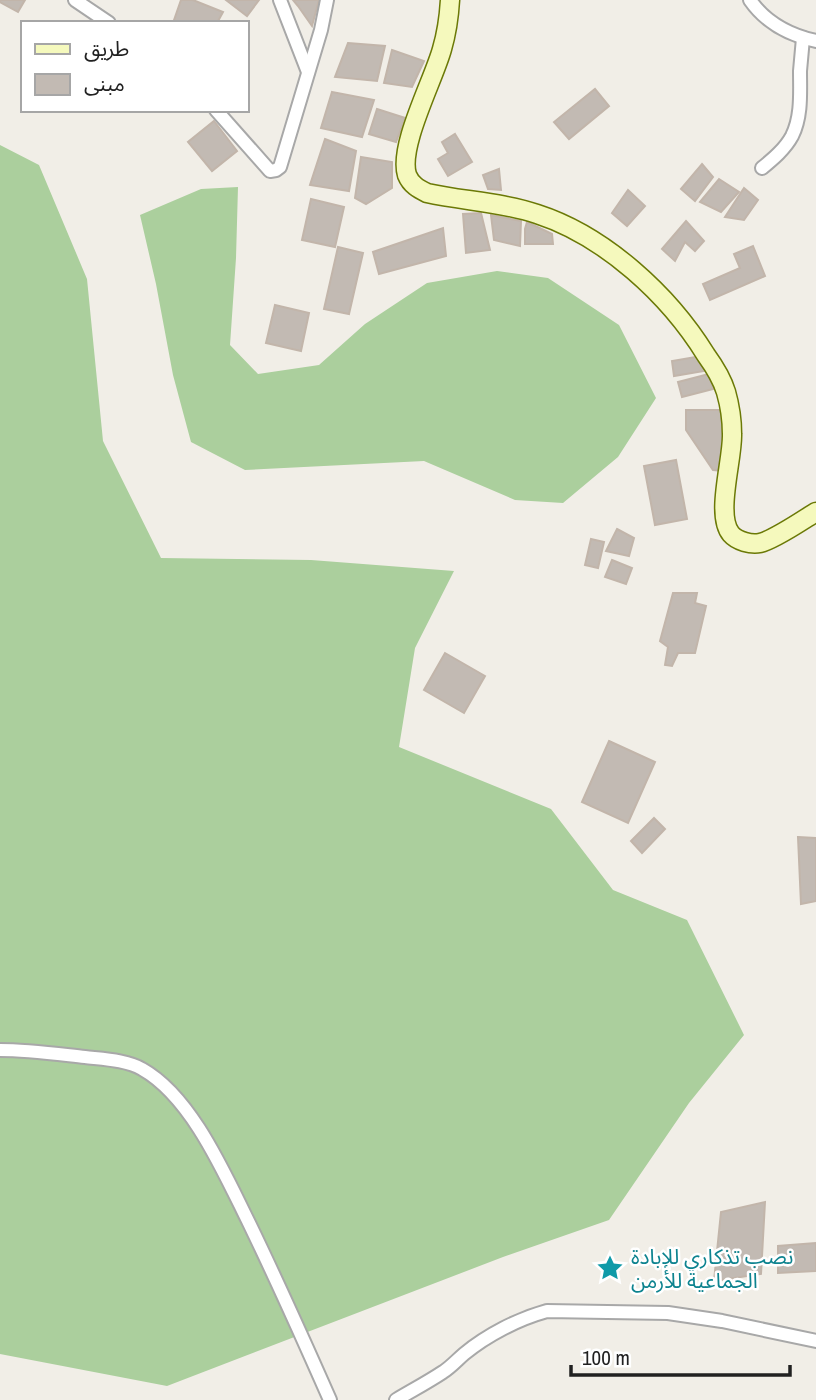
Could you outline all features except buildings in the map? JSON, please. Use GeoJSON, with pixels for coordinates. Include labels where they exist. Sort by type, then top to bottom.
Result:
{"type":"FeatureCollection","features":[{"type":"Feature","properties":{"kind":"main road"},"geometry":{"type":"LineString","coordinates":[[450,0],[449,26],[442,52],[409,141],[407,175],[415,187],[427,193],[539,214],[597,242],[619,258],[675,312],[697,340],[726,391],[732,438],[724,508],[726,526],[732,536],[760,543],[816,512]]}},
{"type":"Feature","properties":{"kind":"street"},"geometry":{"type":"LineString","coordinates":[[75,0],[105,21]]}},
{"type":"Feature","properties":{"kind":"street"},"geometry":{"type":"LineString","coordinates":[[280,0],[308,72]]}},
{"type":"Feature","properties":{"kind":"street"},"geometry":{"type":"LineString","coordinates":[[218,112],[266,167],[276,170],[280,167],[321,30],[327,0]]}},
{"type":"Feature","properties":{"kind":"street"},"geometry":{"type":"LineString","coordinates":[[750,0],[776,27],[809,39],[796,126],[782,150],[762,167]]}},
{"type":"Feature","properties":{"kind":"street"},"geometry":{"type":"LineString","coordinates":[[0,1050],[110,1060],[140,1067],[178,1098],[224,1173],[281,1289],[330,1400]]}},
{"type":"Feature","properties":{"kind":"street"},"geometry":{"type":"LineString","coordinates":[[396,1400],[446,1370],[464,1353],[484,1340],[524,1318],[547,1311],[668,1312],[816,1342]]}},
{"type":"Feature","properties":{"kind":"green space"},"geometry":{"type":"Polygon","coordinates":[[[0,145],[39,165],[87,279],[103,441],[161,558],[311,560],[454,571],[415,648],[399,747],[551,809],[613,890],[687,920],[744,1035],[689,1103],[609,1220],[503,1257],[167,1386],[0,1354],[0,145]]]}},
{"type":"Feature","properties":{"kind":"green space"},"geometry":{"type":"Polygon","coordinates":[[[238,187],[230,345],[258,374],[319,365],[365,324],[427,283],[497,271],[548,278],[619,325],[656,398],[618,457],[563,503],[515,500],[424,461],[245,470],[191,442],[173,375],[140,215],[201,189],[238,187]]]}},
{"type":"Feature","properties":{"kind":"place","name":"نصب تذكاري للإبادة الجماعية للأرمن"},"geometry":{"type":"Point","coordinates":[610,1268]}}]}
